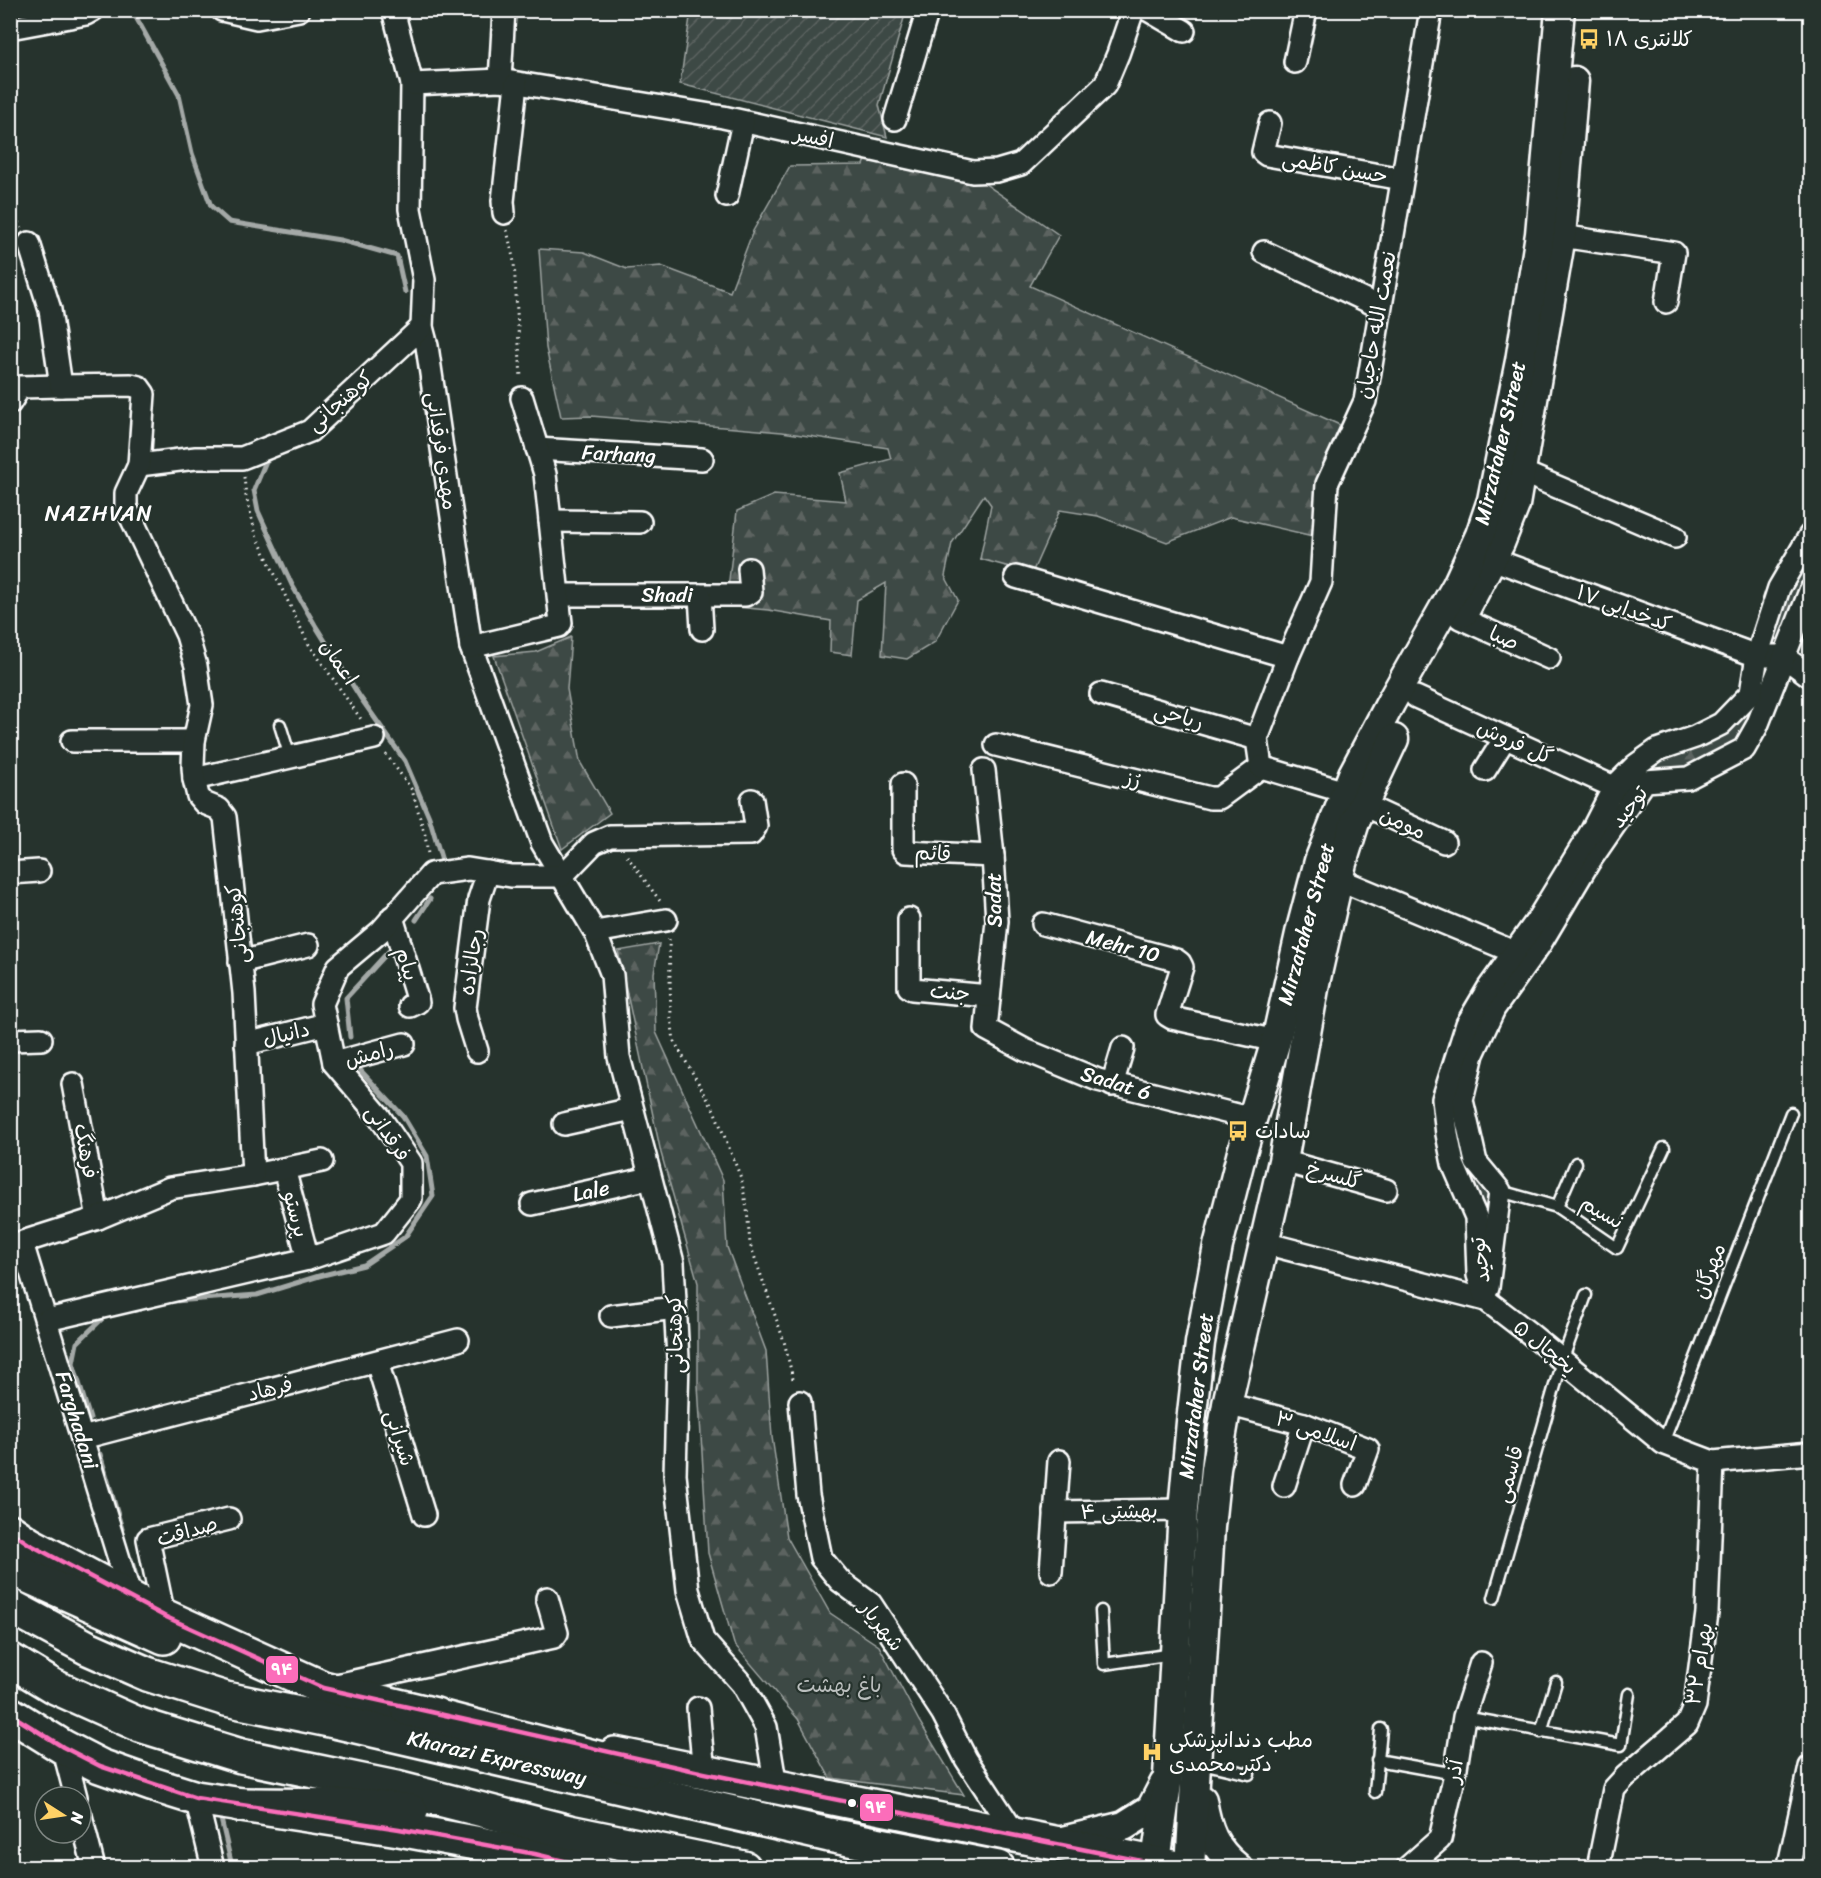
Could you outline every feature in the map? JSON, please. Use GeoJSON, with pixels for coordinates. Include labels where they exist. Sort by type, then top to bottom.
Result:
{"type":"FeatureCollection","features":[{"type":"Feature","properties":{"kind":"main road","name":"Mirzataher Street"},"geometry":{"type":"LineString","coordinates":[[1163,1866],[1183,1510],[1200,1343],[1218,1246],[1242,1152],[1276,1041],[1301,929],[1320,861],[1354,798],[1391,702],[1457,585],[1480,535],[1492,500],[1520,362],[1540,234],[1560,10]]}},
{"type":"Feature","properties":{"kind":"main road","name":"Mirzataher Street"},"geometry":{"type":"LineString","coordinates":[[1190,1868],[1210,1527],[1216,1469],[1227,1404],[1283,1161],[1315,983],[1338,879],[1355,822],[1354,798],[1378,769],[1492,559],[1515,505],[1561,236],[1569,161],[1579,10]]}},
{"type":"Feature","properties":{"kind":"main road"},"geometry":{"type":"LineString","coordinates":[[1242,1152],[1254,1149],[1266,1150],[1283,1161]]}},
{"type":"Feature","properties":{"kind":"main road"},"geometry":{"type":"LineString","coordinates":[[1200,1343],[1215,1353],[1225,1355],[1241,1348]]}},
{"type":"Feature","properties":{"kind":"main road"},"geometry":{"type":"LineString","coordinates":[[10,1532],[164,1616],[323,1688]]}},
{"type":"Feature","properties":{"kind":"main road"},"geometry":{"type":"LineString","coordinates":[[10,1569],[143,1629],[213,1656],[323,1688],[936,1844],[1002,1867],[1006,1849],[1004,1832]]}},
{"type":"Feature","properties":{"kind":"main road","name":"Kharazi Expressway"},"geometry":{"type":"LineString","coordinates":[[10,1606],[88,1648],[147,1674],[226,1699],[334,1721],[829,1835],[1002,1867]]}},
{"type":"Feature","properties":{"kind":"main road"},"geometry":{"type":"LineString","coordinates":[[10,1660],[53,1686],[140,1725],[241,1756],[396,1788],[569,1832],[744,1868]]}},
{"type":"Feature","properties":{"kind":"main road"},"geometry":{"type":"LineString","coordinates":[[408,1709],[704,1773],[1054,1842],[1163,1866]]}},
{"type":"Feature","properties":{"kind":"main road"},"geometry":{"type":"LineString","coordinates":[[10,1714],[63,1747],[100,1766],[196,1798],[399,1829],[535,1854],[595,1868]]}},
{"type":"Feature","properties":{"kind":"main road"},"geometry":{"type":"LineString","coordinates":[[1197,1762],[1205,1818],[1216,1847],[1238,1868]]}},
{"type":"Feature","properties":{"kind":"main road"},"geometry":{"type":"LineString","coordinates":[[1054,1842],[1124,1826],[1151,1809],[1168,1777]]}},
{"type":"Feature","properties":{"kind":"main road"},"geometry":{"type":"LineString","coordinates":[[239,1805],[371,1806],[569,1832]]}},
{"type":"Feature","properties":{"kind":"street"},"geometry":{"type":"LineString","coordinates":[[10,28],[86,14],[93,10]]}},
{"type":"Feature","properties":{"kind":"street"},"geometry":{"type":"LineString","coordinates":[[222,10],[257,18],[299,10]]}},
{"type":"Feature","properties":{"kind":"street","name":"مهدی فرقدانی"},"geometry":{"type":"LineString","coordinates":[[393,10],[412,84],[410,209],[424,280],[422,327],[427,346],[471,647],[542,843],[562,876]]}},
{"type":"Feature","properties":{"kind":"street"},"geometry":{"type":"LineString","coordinates":[[504,10],[508,82],[504,213]]}},
{"type":"Feature","properties":{"kind":"street"},"geometry":{"type":"LineString","coordinates":[[895,119],[928,10]]}},
{"type":"Feature","properties":{"kind":"street","name":"افسر"},"geometry":{"type":"LineString","coordinates":[[412,84],[508,82],[637,102],[743,122],[973,172],[998,171],[1021,164],[1105,85],[1133,10]]}},
{"type":"Feature","properties":{"kind":"street"},"geometry":{"type":"LineString","coordinates":[[1148,10],[1184,31]]}},
{"type":"Feature","properties":{"kind":"street"},"geometry":{"type":"LineString","coordinates":[[1294,62],[1306,10]]}},
{"type":"Feature","properties":{"kind":"street","name":"نعمت الله حاجیان"},"geometry":{"type":"LineString","coordinates":[[1257,739],[1288,657],[1321,582],[1327,484],[1365,401],[1431,10]]}},
{"type":"Feature","properties":{"kind":"street"},"geometry":{"type":"LineString","coordinates":[[727,196],[743,122]]}},
{"type":"Feature","properties":{"kind":"street","name":"حسن کاظمی"},"geometry":{"type":"LineString","coordinates":[[1270,123],[1263,152],[1267,155],[1402,179]]}},
{"type":"Feature","properties":{"kind":"street"},"geometry":{"type":"LineString","coordinates":[[1561,236],[1674,253],[1666,302]]}},
{"type":"Feature","properties":{"kind":"street"},"geometry":{"type":"LineString","coordinates":[[10,403],[21,387],[61,386],[50,310],[29,243]]}},
{"type":"Feature","properties":{"kind":"street"},"geometry":{"type":"LineString","coordinates":[[1264,252],[1380,307]]}},
{"type":"Feature","properties":{"kind":"street","name":"کوهنجانی"},"geometry":{"type":"LineString","coordinates":[[139,465],[196,458],[242,458],[310,431],[422,327]]}},
{"type":"Feature","properties":{"kind":"street","name":"کوهنجانی"},"geometry":{"type":"LineString","coordinates":[[61,386],[139,387],[144,394],[139,465],[126,493],[126,507],[187,635],[196,666],[202,705],[194,741],[194,779],[201,800],[219,809],[225,817],[240,962],[254,1175]]}},
{"type":"Feature","properties":{"kind":"street"},"geometry":{"type":"LineString","coordinates":[[471,647],[559,626],[562,618],[545,474],[522,398]]}},
{"type":"Feature","properties":{"kind":"street","name":"Farhang"},"geometry":{"type":"LineString","coordinates":[[537,449],[702,459]]}},
{"type":"Feature","properties":{"kind":"street"},"geometry":{"type":"LineString","coordinates":[[1521,472],[1675,537]]}},
{"type":"Feature","properties":{"kind":"street"},"geometry":{"type":"LineString","coordinates":[[550,521],[640,522]]}},
{"type":"Feature","properties":{"kind":"street","name":"توحید"},"geometry":{"type":"LineString","coordinates":[[1521,957],[1537,920],[1592,830],[1614,787],[1636,765],[1657,750],[1695,737],[1721,724],[1751,693],[1757,656],[1779,588],[1810,535]]}},
{"type":"Feature","properties":{"kind":"street","name":"کدخدایی ۱۷"},"geometry":{"type":"LineString","coordinates":[[1492,559],[1757,656]]}},
{"type":"Feature","properties":{"kind":"street","name":"Shadi"},"geometry":{"type":"LineString","coordinates":[[559,595],[749,595],[751,592],[749,569]]}},
{"type":"Feature","properties":{"kind":"street"},"geometry":{"type":"LineString","coordinates":[[1016,577],[1288,657]]}},
{"type":"Feature","properties":{"kind":"street","name":"توحید"},"geometry":{"type":"LineString","coordinates":[[1486,1300],[1478,1275],[1476,1217],[1454,1164],[1447,1134],[1467,1024],[1489,987],[1521,957],[1645,781],[1688,778],[1744,749],[1757,726],[1810,591]]}},
{"type":"Feature","properties":{"kind":"street"},"geometry":{"type":"LineString","coordinates":[[700,595],[702,629]]}},
{"type":"Feature","properties":{"kind":"street","name":"صبا"},"geometry":{"type":"LineString","coordinates":[[1460,618],[1549,658]]}},
{"type":"Feature","properties":{"kind":"street"},"geometry":{"type":"LineString","coordinates":[[1757,656],[1783,656],[1810,676]]}},
{"type":"Feature","properties":{"kind":"street","name":"ریاحی"},"geometry":{"type":"LineString","coordinates":[[1101,694],[1257,739]]}},
{"type":"Feature","properties":{"kind":"street","name":"گل فروش"},"geometry":{"type":"LineString","coordinates":[[1416,697],[1614,787],[1633,800]]}},
{"type":"Feature","properties":{"kind":"street"},"geometry":{"type":"LineString","coordinates":[[194,779],[374,738]]}},
{"type":"Feature","properties":{"kind":"street"},"geometry":{"type":"LineString","coordinates":[[1485,770],[1505,738]]}},
{"type":"Feature","properties":{"kind":"street"},"geometry":{"type":"LineString","coordinates":[[1257,739],[1262,767]]}},
{"type":"Feature","properties":{"kind":"street"},"geometry":{"type":"LineString","coordinates":[[72,741],[194,741]]}},
{"type":"Feature","properties":{"kind":"street","name":"رُز"},"geometry":{"type":"LineString","coordinates":[[996,745],[1210,798],[1219,798],[1262,767]]}},
{"type":"Feature","properties":{"kind":"street","name":"مومن"},"geometry":{"type":"LineString","coordinates":[[1262,767],[1354,798],[1444,842]]}},
{"type":"Feature","properties":{"kind":"street","name":"Sadat"},"geometry":{"type":"LineString","coordinates":[[984,770],[993,856],[996,921],[986,1029]]}},
{"type":"Feature","properties":{"kind":"street","name":"قائم"},"geometry":{"type":"LineString","coordinates":[[903,784],[903,849],[906,852],[993,856]]}},
{"type":"Feature","properties":{"kind":"street"},"geometry":{"type":"LineString","coordinates":[[431,874],[468,869],[511,876],[562,876],[594,843],[610,836],[751,834],[756,826],[752,800]]}},
{"type":"Feature","properties":{"kind":"street"},"geometry":{"type":"LineString","coordinates":[[10,873],[39,871]]}},
{"type":"Feature","properties":{"kind":"street","name":"رجالزاده"},"geometry":{"type":"LineString","coordinates":[[477,1051],[465,1008],[479,899],[488,872]]}},
{"type":"Feature","properties":{"kind":"street","name":"فرقدانی"},"geometry":{"type":"LineString","coordinates":[[47,1320],[308,1259],[384,1233],[411,1199],[411,1163],[380,1116],[334,1063],[322,1004],[338,967],[381,931],[431,874]]}},
{"type":"Feature","properties":{"kind":"street","name":"کوهنجانی"},"geometry":{"type":"LineString","coordinates":[[562,876],[595,932],[612,975],[619,1057],[673,1263],[678,1359],[675,1475],[688,1590],[703,1640],[742,1684],[765,1727],[776,1787]]}},
{"type":"Feature","properties":{"kind":"street"},"geometry":{"type":"LineString","coordinates":[[1338,879],[1521,957]]}},
{"type":"Feature","properties":{"kind":"street","name":"پیام"},"geometry":{"type":"LineString","coordinates":[[392,917],[418,1002],[410,1006]]}},
{"type":"Feature","properties":{"kind":"street"},"geometry":{"type":"LineString","coordinates":[[595,932],[666,920]]}},
{"type":"Feature","properties":{"kind":"street","name":"جنت"},"geometry":{"type":"LineString","coordinates":[[909,920],[909,987],[988,996]]}},
{"type":"Feature","properties":{"kind":"street","name":"Mehr 10"},"geometry":{"type":"LineString","coordinates":[[1044,924],[1180,963],[1182,967],[1167,1015],[1276,1041]]}},
{"type":"Feature","properties":{"kind":"street"},"geometry":{"type":"LineString","coordinates":[[240,962],[308,945]]}},
{"type":"Feature","properties":{"kind":"street","name":"دانیال"},"geometry":{"type":"LineString","coordinates":[[246,1044],[326,1024]]}},
{"type":"Feature","properties":{"kind":"street","name":"Sadat 6"},"geometry":{"type":"LineString","coordinates":[[986,1029],[1025,1050],[1098,1080],[1253,1119]]}},
{"type":"Feature","properties":{"kind":"street"},"geometry":{"type":"LineString","coordinates":[[10,1040],[41,1039]]}},
{"type":"Feature","properties":{"kind":"street","name":"رامش"},"geometry":{"type":"LineString","coordinates":[[334,1063],[404,1044]]}},
{"type":"Feature","properties":{"kind":"street"},"geometry":{"type":"LineString","coordinates":[[1112,1084],[1123,1047]]}},
{"type":"Feature","properties":{"kind":"street","name":"فرهنگ"},"geometry":{"type":"LineString","coordinates":[[73,1084],[98,1218]]}},
{"type":"Feature","properties":{"kind":"street"},"geometry":{"type":"LineString","coordinates":[[1452,1099],[1476,1162],[1500,1191]]}},
{"type":"Feature","properties":{"kind":"street"},"geometry":{"type":"LineString","coordinates":[[564,1124],[632,1109]]}},
{"type":"Feature","properties":{"kind":"street"},"geometry":{"type":"LineString","coordinates":[[16,1244],[98,1218],[170,1188],[254,1175],[322,1161]]}},
{"type":"Feature","properties":{"kind":"street","name":"گلسرخ"},"geometry":{"type":"LineString","coordinates":[[1283,1161],[1386,1190]]}},
{"type":"Feature","properties":{"kind":"street"},"geometry":{"type":"LineString","coordinates":[[1454,1164],[1476,1162]]}},
{"type":"Feature","properties":{"kind":"street","name":"پرستو"},"geometry":{"type":"LineString","coordinates":[[284,1169],[308,1259]]}},
{"type":"Feature","properties":{"kind":"street","name":"Lale"},"geometry":{"type":"LineString","coordinates":[[532,1204],[650,1178]]}},
{"type":"Feature","properties":{"kind":"street","name":"توحید"},"geometry":{"type":"LineString","coordinates":[[1486,1300],[1500,1191]]}},
{"type":"Feature","properties":{"kind":"street","name":"یخچال ۵"},"geometry":{"type":"LineString","coordinates":[[1264,1243],[1486,1300],[1663,1443],[1713,1462],[1810,1453]]}},
{"type":"Feature","properties":{"kind":"street","name":"Farghadani"},"geometry":{"type":"LineString","coordinates":[[16,1244],[47,1320],[131,1598]]}},
{"type":"Feature","properties":{"kind":"street"},"geometry":{"type":"LineString","coordinates":[[611,1316],[675,1308]]}},
{"type":"Feature","properties":{"kind":"street","name":"فرهاد"},"geometry":{"type":"LineString","coordinates":[[82,1438],[458,1340]]}},
{"type":"Feature","properties":{"kind":"street","name":"شیرانی"},"geometry":{"type":"LineString","coordinates":[[377,1362],[424,1515]]}},
{"type":"Feature","properties":{"kind":"street","name":"شهریار"},"geometry":{"type":"LineString","coordinates":[[800,1402],[808,1495],[821,1558],[840,1581],[871,1604],[943,1714],[1004,1832]]}},
{"type":"Feature","properties":{"kind":"street","name":"اسلامی ۳"},"geometry":{"type":"LineString","coordinates":[[1227,1404],[1304,1424],[1368,1449],[1355,1485]]}},
{"type":"Feature","properties":{"kind":"street"},"geometry":{"type":"LineString","coordinates":[[1284,1486],[1304,1424]]}},
{"type":"Feature","properties":{"kind":"street"},"geometry":{"type":"LineString","coordinates":[[1051,1572],[1059,1461]]}},
{"type":"Feature","properties":{"kind":"street","name":"بهرام ۳۲"},"geometry":{"type":"LineString","coordinates":[[1598,1868],[1614,1789],[1624,1777],[1687,1724],[1695,1705],[1707,1613],[1713,1462]]}},
{"type":"Feature","properties":{"kind":"street","name":"بهشتی ۴"},"geometry":{"type":"LineString","coordinates":[[1054,1512],[1183,1510]]}},
{"type":"Feature","properties":{"kind":"street","name":"صداقت"},"geometry":{"type":"LineString","coordinates":[[164,1616],[148,1539],[229,1519]]}},
{"type":"Feature","properties":{"kind":"street"},"geometry":{"type":"LineString","coordinates":[[115,1547],[148,1539]]}},
{"type":"Feature","properties":{"kind":"street"},"geometry":{"type":"LineString","coordinates":[[323,1688],[554,1637],[557,1633],[547,1598]]}},
{"type":"Feature","properties":{"kind":"street","name":"آذر"},"geometry":{"type":"LineString","coordinates":[[1407,1868],[1440,1839],[1455,1774],[1464,1717],[1481,1663]]}},
{"type":"Feature","properties":{"kind":"street"},"geometry":{"type":"LineString","coordinates":[[698,1708],[704,1773]]}},
{"type":"Feature","properties":{"kind":"street"},"geometry":{"type":"LineString","coordinates":[[63,1747],[73,1785]]}},
{"type":"Feature","properties":{"kind":"street"},"geometry":{"type":"LineString","coordinates":[[1790,1860],[1810,1767]]}},
{"type":"Feature","properties":{"kind":"street"},"geometry":{"type":"LineString","coordinates":[[196,1798],[213,1868]]}},
{"type":"Feature","properties":{"kind":"street"},"geometry":{"type":"LineString","coordinates":[[88,1845],[94,1868]]}},
{"type":"Feature","properties":{"kind":"lane"},"geometry":{"type":"LineString","coordinates":[[280,726],[290,757]]}},
{"type":"Feature","properties":{"kind":"lane","name":"مهرگان"},"geometry":{"type":"LineString","coordinates":[[1663,1443],[1791,1113]]}},
{"type":"Feature","properties":{"kind":"lane","name":"نسیم"},"geometry":{"type":"LineString","coordinates":[[1500,1191],[1557,1207],[1617,1248],[1664,1148]]}},
{"type":"Feature","properties":{"kind":"lane"},"geometry":{"type":"LineString","coordinates":[[1557,1207],[1576,1163]]}},
{"type":"Feature","properties":{"kind":"lane"},"geometry":{"type":"LineString","coordinates":[[1562,1362],[1586,1295]]}},
{"type":"Feature","properties":{"kind":"lane","name":"قاسمی"},"geometry":{"type":"LineString","coordinates":[[1494,1598],[1562,1362]]}},
{"type":"Feature","properties":{"kind":"lane"},"geometry":{"type":"LineString","coordinates":[[1101,1611],[1104,1664],[1174,1654]]}},
{"type":"Feature","properties":{"kind":"lane"},"geometry":{"type":"LineString","coordinates":[[1541,1732],[1556,1682]]}},
{"type":"Feature","properties":{"kind":"lane"},"geometry":{"type":"LineString","coordinates":[[1464,1717],[1621,1745],[1629,1694]]}},
{"type":"Feature","properties":{"kind":"lane"},"geometry":{"type":"LineString","coordinates":[[1375,1792],[1381,1729]]}},
{"type":"Feature","properties":{"kind":"lane"},"geometry":{"type":"LineString","coordinates":[[1377,1760],[1455,1774]]}},
{"type":"Feature","properties":{"kind":"lane"},"geometry":{"type":"LineString","coordinates":[[1197,1762],[1249,1774]]}},
{"type":"Feature","properties":{"kind":"path"},"geometry":{"type":"LineString","coordinates":[[504,213],[514,262],[522,398]]}},
{"type":"Feature","properties":{"kind":"path","name":"اعمان"},"geometry":{"type":"LineString","coordinates":[[242,458],[246,496],[256,535],[308,643],[412,790],[425,835],[431,874]]}},
{"type":"Feature","properties":{"kind":"path"},"geometry":{"type":"LineString","coordinates":[[610,836],[659,897],[670,931],[671,1017],[674,1041],[714,1110],[741,1178],[750,1244],[784,1341],[800,1402]]}},
{"type":"Feature","properties":{"kind":"green space"},"geometry":{"type":"Polygon","coordinates":[[[691,11],[906,11],[879,105],[887,137],[680,84],[691,11]]]}},
{"type":"Feature","properties":{"kind":"green space"},"geometry":{"type":"Polygon","coordinates":[[[867,157],[978,179],[1059,235],[1030,286],[1342,426],[1317,483],[1313,536],[1231,517],[1167,542],[1098,516],[1060,510],[1032,573],[980,559],[991,505],[984,495],[952,543],[945,576],[958,600],[935,642],[907,659],[882,655],[886,583],[857,600],[852,655],[830,652],[831,621],[768,610],[726,606],[737,511],[774,495],[846,501],[840,473],[891,459],[888,448],[782,432],[591,416],[561,417],[546,348],[539,249],[584,252],[627,269],[661,266],[730,292],[753,231],[790,166],[864,165],[867,157]]]}},
{"type":"Feature","properties":{"kind":"green space"},"geometry":{"type":"Polygon","coordinates":[[[1810,539],[1810,587],[1796,618],[1769,693],[1743,746],[1688,775],[1646,779],[1589,856],[1523,964],[1492,1008],[1472,1051],[1459,1098],[1473,1161],[1495,1190],[1485,1287],[1480,1274],[1480,1220],[1456,1164],[1445,1100],[1468,1023],[1539,921],[1594,831],[1616,788],[1637,766],[1658,752],[1703,736],[1724,725],[1753,695],[1760,655],[1782,588],[1810,539]]]}},
{"type":"Feature","properties":{"kind":"green space"},"geometry":{"type":"Polygon","coordinates":[[[571,637],[567,689],[580,762],[610,813],[562,849],[494,656],[536,652],[571,637]]]}},
{"type":"Feature","properties":{"kind":"green space","name":"باغ بهشت"},"geometry":{"type":"Polygon","coordinates":[[[659,944],[654,973],[656,1032],[723,1180],[727,1247],[766,1351],[772,1437],[787,1537],[830,1613],[879,1646],[919,1721],[964,1795],[830,1778],[798,1719],[734,1644],[708,1553],[698,1385],[698,1283],[661,1153],[618,951],[659,944]]]}},
{"type":"Feature","properties":{"kind":"waterway"},"geometry":{"type":"LineString","coordinates":[[132,10],[179,95],[192,153],[211,206],[229,222],[340,240],[397,256],[405,292]]}},
{"type":"Feature","properties":{"kind":"waterway"},"geometry":{"type":"LineString","coordinates":[[272,456],[266,461],[254,490],[258,511],[292,585],[315,625],[360,697],[405,761],[429,817],[442,861]]}},
{"type":"Feature","properties":{"kind":"waterway"},"geometry":{"type":"LineString","coordinates":[[416,920],[430,899]]}},
{"type":"Feature","properties":{"kind":"waterway"},"geometry":{"type":"LineString","coordinates":[[350,1037],[346,998],[389,951]]}},
{"type":"Feature","properties":{"kind":"waterway"},"geometry":{"type":"LineString","coordinates":[[174,1301],[257,1295],[364,1265],[405,1237],[433,1196],[427,1156],[403,1116],[361,1071]]}},
{"type":"Feature","properties":{"kind":"waterway"},"geometry":{"type":"LineString","coordinates":[[90,1419],[73,1363],[77,1343],[107,1314]]}},
{"type":"Feature","properties":{"kind":"waterway"},"geometry":{"type":"LineString","coordinates":[[100,1454],[122,1529]]}},
{"type":"Feature","properties":{"kind":"waterway"},"geometry":{"type":"LineString","coordinates":[[131,1559],[140,1589]]}},
{"type":"Feature","properties":{"kind":"waterway"},"geometry":{"type":"LineString","coordinates":[[221,1819],[231,1862],[247,1868]]}},
{"type":"Feature","properties":{"kind":"transit line","name":"۹۴"},"geometry":{"type":"LineString","coordinates":[[10,1531],[29,1544],[164,1616],[323,1688],[704,1773],[1176,1868]]}},
{"type":"Feature","properties":{"kind":"transit line","name":"۹۴"},"geometry":{"type":"LineString","coordinates":[[10,1714],[63,1747],[100,1766],[196,1798],[399,1829],[535,1854],[593,1868]]}},
{"type":"Feature","properties":{"kind":"place","name":"کلانتری ۱۸"},"geometry":{"type":"Point","coordinates":[1589,39]}},
{"type":"Feature","properties":{"kind":"place","name":"سادات"},"geometry":{"type":"Point","coordinates":[1238,1131]}},
{"type":"Feature","properties":{"kind":"place","name":"مطب دندانپزشکی دکتر محمدی"},"geometry":{"type":"Point","coordinates":[1152,1752]}},
{"type":"Feature","properties":{"kind":"district","name":"NAZHVAN"},"geometry":{"type":"Point","coordinates":[99,513]}}]}
